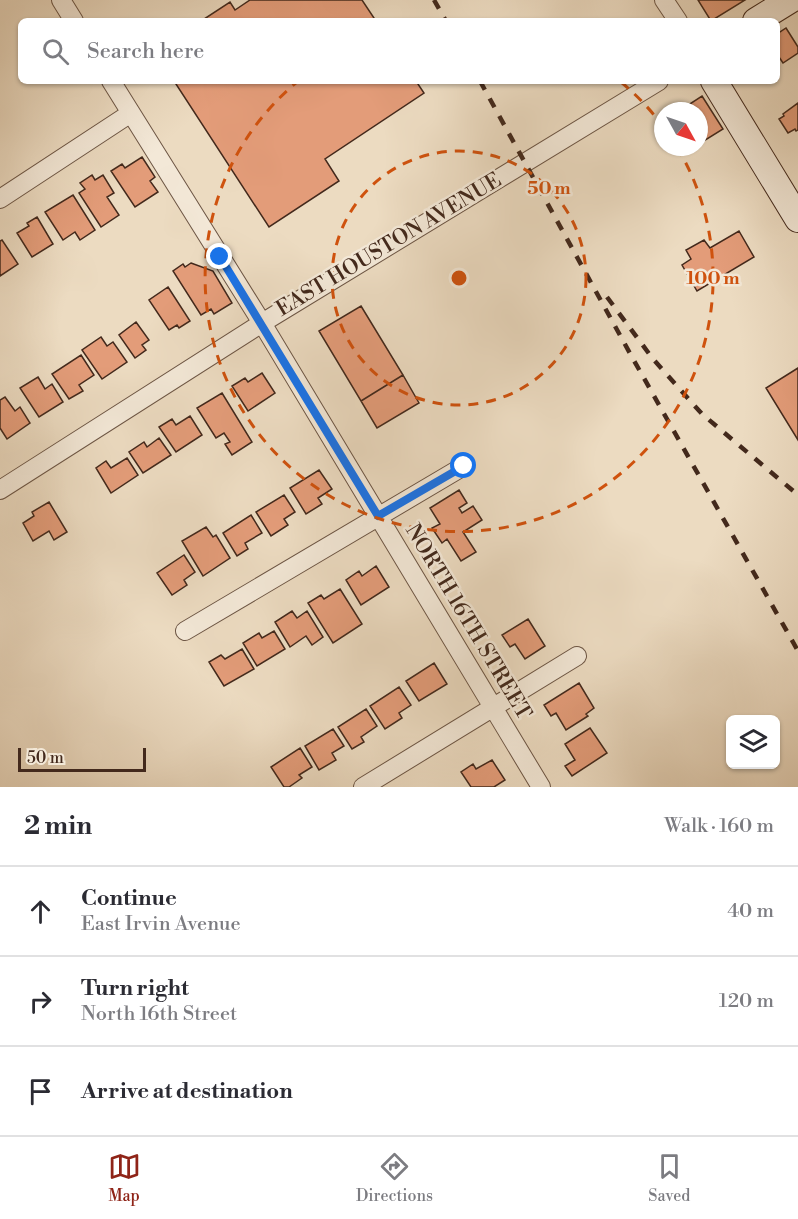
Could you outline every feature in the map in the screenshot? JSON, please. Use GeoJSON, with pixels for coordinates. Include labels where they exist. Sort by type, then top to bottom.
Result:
{"type":"FeatureCollection","features":[{"type":"Feature","properties":{"kind":"street"},"geometry":{"type":"LineString","coordinates":[[61,0],[72,18]]}},
{"type":"Feature","properties":{"kind":"street"},"geometry":{"type":"LineString","coordinates":[[664,0],[676,18]]}},
{"type":"Feature","properties":{"kind":"street"},"geometry":{"type":"LineString","coordinates":[[761,18],[790,0]]}},
{"type":"Feature","properties":{"kind":"street","name":"NORTH 16TH STREET"},"geometry":{"type":"LineString","coordinates":[[113,84],[262,323],[541,787]]}},
{"type":"Feature","properties":{"kind":"street","name":"EAST HOUSTON AVENUE"},"geometry":{"type":"LineString","coordinates":[[0,489],[262,323],[654,84]]}},
{"type":"Feature","properties":{"kind":"street"},"geometry":{"type":"LineString","coordinates":[[716,84],[798,219]]}},
{"type":"Feature","properties":{"kind":"street"},"geometry":{"type":"LineString","coordinates":[[0,198],[131,113]]}},
{"type":"Feature","properties":{"kind":"street"},"geometry":{"type":"LineString","coordinates":[[185,631],[464,466]]}},
{"type":"Feature","properties":{"kind":"street"},"geometry":{"type":"LineString","coordinates":[[363,787],[577,656]]}},
{"type":"Feature","properties":{"kind":"building"},"geometry":{"type":"Polygon","coordinates":[[[250,0],[362,0],[374,18],[206,18],[230,2],[235,10],[250,0]]]}},
{"type":"Feature","properties":{"kind":"building"},"geometry":{"type":"Polygon","coordinates":[[[698,0],[745,0],[716,18],[709,18],[698,0]]]}},
{"type":"Feature","properties":{"kind":"building"},"geometry":{"type":"Polygon","coordinates":[[[786,28],[798,47],[798,53],[783,63],[780,58],[780,32],[786,28]]]}},
{"type":"Feature","properties":{"kind":"building"},"geometry":{"type":"Polygon","coordinates":[[[176,84],[418,84],[424,93],[325,159],[339,181],[269,227],[176,84]]]}},
{"type":"Feature","properties":{"kind":"building"},"geometry":{"type":"Polygon","coordinates":[[[702,96],[706,102],[693,102],[702,96]]]}},
{"type":"Feature","properties":{"kind":"building"},"geometry":{"type":"Polygon","coordinates":[[[798,103],[798,130],[795,129],[788,133],[779,119],[798,103]]]}},
{"type":"Feature","properties":{"kind":"building"},"geometry":{"type":"Polygon","coordinates":[[[708,105],[723,129],[708,138],[708,105]]]}},
{"type":"Feature","properties":{"kind":"building"},"geometry":{"type":"Polygon","coordinates":[[[142,157],[155,177],[150,181],[158,192],[135,207],[111,171],[122,164],[125,168],[142,157]]]}},
{"type":"Feature","properties":{"kind":"building"},"geometry":{"type":"Polygon","coordinates":[[[92,175],[95,180],[103,175],[114,193],[107,197],[119,215],[101,227],[79,193],[85,189],[80,183],[92,175]]]}},
{"type":"Feature","properties":{"kind":"building"},"geometry":{"type":"Polygon","coordinates":[[[73,195],[95,230],[80,240],[75,232],[63,240],[45,212],[73,195]]]}},
{"type":"Feature","properties":{"kind":"building"},"geometry":{"type":"Polygon","coordinates":[[[37,217],[53,244],[32,257],[17,233],[29,226],[27,223],[37,217]]]}},
{"type":"Feature","properties":{"kind":"building"},"geometry":{"type":"Polygon","coordinates":[[[739,231],[754,257],[697,291],[682,265],[691,259],[686,250],[704,240],[710,248],[739,231]]]}},
{"type":"Feature","properties":{"kind":"building"},"geometry":{"type":"Polygon","coordinates":[[[2,240],[18,264],[0,276],[0,241],[2,240]]]}},
{"type":"Feature","properties":{"kind":"building"},"geometry":{"type":"Polygon","coordinates":[[[191,263],[213,271],[232,303],[214,314],[211,309],[201,315],[173,271],[183,264],[185,267],[191,263]]]}},
{"type":"Feature","properties":{"kind":"building"},"geometry":{"type":"Polygon","coordinates":[[[168,287],[190,321],[179,328],[177,325],[169,330],[149,300],[168,287]]]}},
{"type":"Feature","properties":{"kind":"building"},"geometry":{"type":"Polygon","coordinates":[[[361,306],[403,375],[361,401],[319,331],[361,306]]]}},
{"type":"Feature","properties":{"kind":"building"},"geometry":{"type":"Polygon","coordinates":[[[136,322],[149,340],[142,345],[146,350],[135,358],[119,335],[136,322]]]}},
{"type":"Feature","properties":{"kind":"building"},"geometry":{"type":"Polygon","coordinates":[[[101,337],[107,346],[113,342],[127,362],[102,379],[82,350],[101,337]]]}},
{"type":"Feature","properties":{"kind":"building"},"geometry":{"type":"Polygon","coordinates":[[[81,355],[94,375],[79,385],[83,391],[69,399],[52,374],[81,355]]]}},
{"type":"Feature","properties":{"kind":"building"},"geometry":{"type":"Polygon","coordinates":[[[798,368],[798,440],[766,388],[798,368]]]}},
{"type":"Feature","properties":{"kind":"building"},"geometry":{"type":"Polygon","coordinates":[[[262,373],[275,393],[248,411],[232,386],[245,378],[248,382],[262,373]]]}},
{"type":"Feature","properties":{"kind":"building"},"geometry":{"type":"Polygon","coordinates":[[[403,375],[419,403],[377,428],[361,401],[403,375]]]}},
{"type":"Feature","properties":{"kind":"building"},"geometry":{"type":"Polygon","coordinates":[[[38,377],[45,389],[52,384],[63,402],[39,417],[20,388],[38,377]]]}},
{"type":"Feature","properties":{"kind":"building"},"geometry":{"type":"Polygon","coordinates":[[[222,393],[252,442],[232,455],[225,444],[230,442],[224,433],[216,438],[197,408],[222,393]]]}},
{"type":"Feature","properties":{"kind":"building"},"geometry":{"type":"Polygon","coordinates":[[[5,397],[15,411],[20,407],[30,423],[7,439],[0,428],[0,400],[5,397]]]}},
{"type":"Feature","properties":{"kind":"building"},"geometry":{"type":"Polygon","coordinates":[[[190,416],[202,435],[176,452],[159,427],[172,419],[176,425],[190,416]]]}},
{"type":"Feature","properties":{"kind":"building"},"geometry":{"type":"Polygon","coordinates":[[[159,438],[171,455],[143,473],[129,452],[144,442],[147,447],[159,438]]]}},
{"type":"Feature","properties":{"kind":"building"},"geometry":{"type":"Polygon","coordinates":[[[127,458],[138,475],[111,493],[96,468],[106,461],[111,468],[127,458]]]}},
{"type":"Feature","properties":{"kind":"building"},"geometry":{"type":"Polygon","coordinates":[[[319,470],[332,489],[318,498],[322,504],[306,514],[290,488],[319,470]]]}},
{"type":"Feature","properties":{"kind":"building"},"geometry":{"type":"Polygon","coordinates":[[[459,490],[467,503],[459,508],[462,513],[473,506],[482,520],[463,532],[476,552],[461,561],[447,539],[442,543],[432,528],[440,524],[430,508],[459,490]]]}},
{"type":"Feature","properties":{"kind":"building"},"geometry":{"type":"Polygon","coordinates":[[[284,495],[295,512],[284,519],[288,525],[271,536],[256,512],[284,495]]]}},
{"type":"Feature","properties":{"kind":"building"},"geometry":{"type":"Polygon","coordinates":[[[49,502],[67,532],[54,540],[49,531],[33,541],[23,523],[34,516],[32,512],[49,502]]]}},
{"type":"Feature","properties":{"kind":"building"},"geometry":{"type":"Polygon","coordinates":[[[251,515],[262,533],[245,543],[248,549],[237,556],[223,533],[251,515]]]}},
{"type":"Feature","properties":{"kind":"building"},"geometry":{"type":"Polygon","coordinates":[[[206,527],[213,537],[216,535],[230,558],[203,576],[182,541],[206,527]]]}},
{"type":"Feature","properties":{"kind":"building"},"geometry":{"type":"Polygon","coordinates":[[[184,555],[195,572],[184,580],[187,585],[172,595],[157,573],[184,555]]]}},
{"type":"Feature","properties":{"kind":"building"},"geometry":{"type":"Polygon","coordinates":[[[376,566],[389,587],[361,605],[346,580],[359,571],[362,576],[376,566]]]}},
{"type":"Feature","properties":{"kind":"building"},"geometry":{"type":"Polygon","coordinates":[[[340,589],[362,624],[333,643],[308,603],[321,595],[324,599],[340,589]]]}},
{"type":"Feature","properties":{"kind":"building"},"geometry":{"type":"Polygon","coordinates":[[[292,611],[297,618],[307,611],[323,637],[312,645],[306,636],[290,647],[275,622],[292,611]]]}},
{"type":"Feature","properties":{"kind":"building"},"geometry":{"type":"Polygon","coordinates":[[[528,619],[545,646],[525,659],[515,644],[510,647],[502,635],[528,619]]]}},
{"type":"Feature","properties":{"kind":"building"},"geometry":{"type":"Polygon","coordinates":[[[274,631],[285,649],[257,666],[243,643],[259,633],[262,638],[274,631]]]}},
{"type":"Feature","properties":{"kind":"building"},"geometry":{"type":"Polygon","coordinates":[[[242,649],[254,669],[224,686],[209,662],[221,655],[225,659],[242,649]]]}},
{"type":"Feature","properties":{"kind":"building"},"geometry":{"type":"Polygon","coordinates":[[[434,663],[447,684],[419,701],[406,681],[434,663]]]}},
{"type":"Feature","properties":{"kind":"building"},"geometry":{"type":"Polygon","coordinates":[[[579,683],[594,708],[586,714],[588,716],[566,730],[556,713],[551,716],[544,705],[579,683]]]}},
{"type":"Feature","properties":{"kind":"building"},"geometry":{"type":"Polygon","coordinates":[[[399,687],[411,705],[399,713],[402,718],[385,729],[370,706],[399,687]]]}},
{"type":"Feature","properties":{"kind":"building"},"geometry":{"type":"Polygon","coordinates":[[[366,709],[377,726],[361,737],[364,742],[352,749],[338,727],[366,709]]]}},
{"type":"Feature","properties":{"kind":"building"},"geometry":{"type":"Polygon","coordinates":[[[590,728],[607,753],[572,776],[565,766],[575,760],[565,744],[590,728]]]}},
{"type":"Feature","properties":{"kind":"building"},"geometry":{"type":"Polygon","coordinates":[[[333,729],[344,746],[332,753],[336,760],[319,770],[305,746],[333,729]]]}},
{"type":"Feature","properties":{"kind":"building"},"geometry":{"type":"Polygon","coordinates":[[[300,748],[312,767],[299,775],[302,778],[289,787],[284,787],[271,767],[300,748]]]}},
{"type":"Feature","properties":{"kind":"building"},"geometry":{"type":"Polygon","coordinates":[[[492,760],[505,780],[494,787],[471,787],[461,772],[473,764],[476,769],[492,760]]]}},
{"type":"Feature","properties":{"kind":"railway"},"geometry":{"type":"LineString","coordinates":[[434,0],[444,18]]}},
{"type":"Feature","properties":{"kind":"railway"},"geometry":{"type":"LineString","coordinates":[[482,84],[798,651]]}},
{"type":"Feature","properties":{"kind":"railway"},"geometry":{"type":"LineString","coordinates":[[607,297],[653,359],[702,414],[798,495]]}},
{"type":"Feature","properties":{"kind":"route"},"geometry":{"type":"LineString","coordinates":[[220,257],[378,516],[464,466]]}}]}
